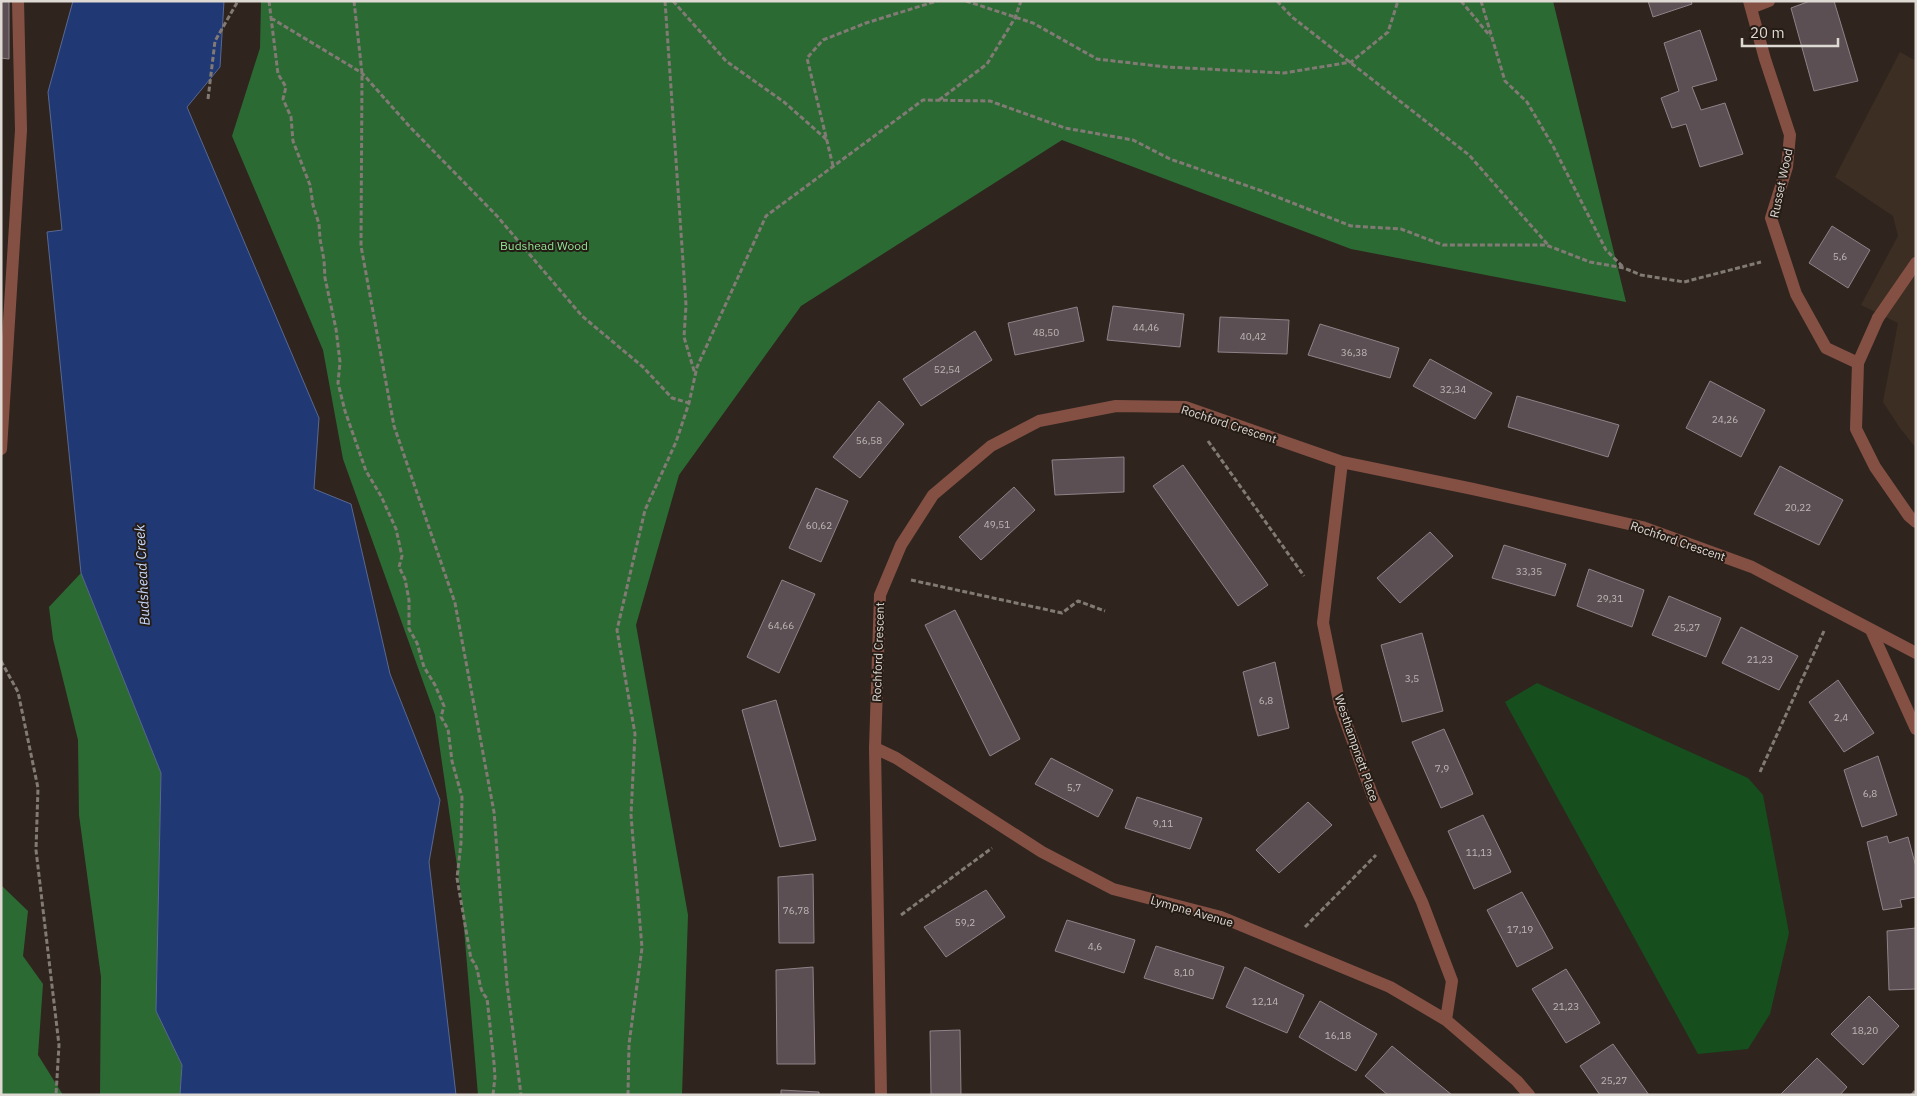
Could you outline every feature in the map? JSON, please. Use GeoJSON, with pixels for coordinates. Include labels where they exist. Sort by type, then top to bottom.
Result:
{"type":"FeatureCollection","features":[{"type":"Feature","properties":{"kind":"street"},"geometry":{"type":"LineString","coordinates":[[1,449],[21,130],[18,1]]}},
{"type":"Feature","properties":{"kind":"street","name":"Russet Wood"},"geometry":{"type":"LineString","coordinates":[[1769,1],[1750,5],[1765,59],[1790,135],[1787,168],[1771,218],[1796,294],[1826,348],[1858,363]]}},
{"type":"Feature","properties":{"kind":"street"},"geometry":{"type":"LineString","coordinates":[[1916,263],[1878,318],[1858,363],[1856,430],[1875,467],[1916,522]]}},
{"type":"Feature","properties":{"kind":"street","name":"Rochford Crescent"},"geometry":{"type":"LineString","coordinates":[[881,1095],[875,748],[880,595],[901,545],[933,495],[990,446],[1039,420],[1116,406],[1185,407],[1342,462],[1642,527],[1752,567],[1916,653]]}},
{"type":"Feature","properties":{"kind":"street","name":"Westhampnett Place"},"geometry":{"type":"LineString","coordinates":[[1342,462],[1323,623],[1340,706],[1373,798],[1422,902],[1452,981],[1446,1020]]}},
{"type":"Feature","properties":{"kind":"street"},"geometry":{"type":"LineString","coordinates":[[1871,630],[1916,729]]}},
{"type":"Feature","properties":{"kind":"street","name":"Lympne Avenue"},"geometry":{"type":"LineString","coordinates":[[875,748],[896,758],[1042,852],[1113,889],[1221,917],[1390,987],[1446,1020],[1517,1081],[1529,1095]]}},
{"type":"Feature","properties":{"kind":"path"},"geometry":{"type":"LineString","coordinates":[[208,99],[215,42],[238,1]]}},
{"type":"Feature","properties":{"kind":"path"},"geometry":{"type":"LineString","coordinates":[[269,1],[278,74],[286,87],[283,98],[292,117],[293,140],[310,185],[313,206],[319,224],[325,278],[336,329],[340,362],[338,383],[345,410],[366,471],[381,496],[396,529],[402,556],[399,567],[405,578],[409,600],[409,629],[417,643],[424,667],[436,685],[444,706],[441,717],[448,729],[452,761],[462,797],[461,843],[457,878],[471,959],[475,963],[482,994],[487,998],[494,1070],[493,1095]]}},
{"type":"Feature","properties":{"kind":"path"},"geometry":{"type":"LineString","coordinates":[[354,1],[362,73],[361,246],[394,426],[455,603],[494,812],[507,984],[521,1095]]}},
{"type":"Feature","properties":{"kind":"path"},"geometry":{"type":"LineString","coordinates":[[665,1],[686,305],[684,337],[695,375]]}},
{"type":"Feature","properties":{"kind":"path"},"geometry":{"type":"LineString","coordinates":[[673,1],[726,61],[784,102],[827,139]]}},
{"type":"Feature","properties":{"kind":"path"},"geometry":{"type":"LineString","coordinates":[[833,166],[807,58],[823,40],[866,23],[937,1]]}},
{"type":"Feature","properties":{"kind":"path"},"geometry":{"type":"LineString","coordinates":[[966,1],[1033,24],[1097,59],[1166,68],[1284,73],[1351,62],[1388,32],[1398,1]]}},
{"type":"Feature","properties":{"kind":"path"},"geometry":{"type":"LineString","coordinates":[[939,100],[987,64],[1015,18],[1021,1]]}},
{"type":"Feature","properties":{"kind":"path"},"geometry":{"type":"LineString","coordinates":[[1277,1],[1292,17],[1469,155],[1549,246]]}},
{"type":"Feature","properties":{"kind":"path"},"geometry":{"type":"LineString","coordinates":[[1461,1],[1492,39]]}},
{"type":"Feature","properties":{"kind":"path"},"geometry":{"type":"LineString","coordinates":[[1481,1],[1505,81],[1527,102],[1553,146],[1606,250],[1624,268]]}},
{"type":"Feature","properties":{"kind":"path"},"geometry":{"type":"LineString","coordinates":[[270,18],[362,73],[410,127],[497,216],[582,316],[643,367],[672,398],[689,403]]}},
{"type":"Feature","properties":{"kind":"path"},"geometry":{"type":"LineString","coordinates":[[628,1095],[629,1044],[642,948],[631,815],[635,734],[617,630],[645,510],[676,442],[689,403],[695,375],[766,216],[923,100],[990,101],[1065,128],[1133,140],[1170,159],[1262,191],[1351,226],[1401,229],[1443,245],[1549,246],[1590,262],[1624,268],[1641,275],[1684,282],[1752,264],[1784,258]]}},
{"type":"Feature","properties":{"kind":"path"},"geometry":{"type":"LineString","coordinates":[[1218,455],[1282,544]]}},
{"type":"Feature","properties":{"kind":"path"},"geometry":{"type":"LineString","coordinates":[[889,575],[1062,613],[1078,602],[1105,611]]}},
{"type":"Feature","properties":{"kind":"path"},"geometry":{"type":"LineString","coordinates":[[1760,772],[1817,648]]}},
{"type":"Feature","properties":{"kind":"path"},"geometry":{"type":"LineString","coordinates":[[1,661],[18,692],[38,788],[36,850],[59,1045],[56,1095]]}},
{"type":"Feature","properties":{"kind":"path"},"geometry":{"type":"LineString","coordinates":[[878,932],[1012,833]]}},
{"type":"Feature","properties":{"kind":"path"},"geometry":{"type":"LineString","coordinates":[[1289,944],[1392,840]]}},
{"type":"Feature","properties":{"kind":"path"},"geometry":{"type":"LineString","coordinates":[[1912,1095],[1916,1090]]}},
{"type":"Feature","properties":{"kind":"shaded area"},"geometry":{"type":"Polygon","coordinates":[[[1900,52],[1916,61],[1916,448],[1883,402],[1898,323],[1861,305],[1898,236],[1893,216],[1835,177],[1900,52]]]}},
{"type":"Feature","properties":{"kind":"green space","name":"Budshead Wood"},"geometry":{"type":"Polygon","coordinates":[[[261,1],[1553,1],[1626,302],[1351,249],[1062,140],[801,306],[679,475],[636,625],[688,915],[682,1095],[478,1095],[461,893],[435,715],[343,459],[323,350],[232,136],[260,48],[261,1]]]}},
{"type":"Feature","properties":{"kind":"green space"},"geometry":{"type":"Polygon","coordinates":[[[81,573],[161,773],[156,1011],[182,1065],[180,1095],[100,1095],[101,977],[79,815],[78,740],[53,639],[49,607],[81,573]]]}},
{"type":"Feature","properties":{"kind":"green space"},"geometry":{"type":"Polygon","coordinates":[[[1537,683],[1748,778],[1763,795],[1789,933],[1770,1014],[1748,1049],[1698,1054],[1505,702],[1537,683]]]}},
{"type":"Feature","properties":{"kind":"green space"},"geometry":{"type":"Polygon","coordinates":[[[1,885],[28,911],[23,956],[43,984],[38,1055],[63,1095],[1,1095],[1,885]]]}},
{"type":"Feature","properties":{"kind":"water","name":"Budshead Creek"},"geometry":{"type":"Polygon","coordinates":[[[73,1],[224,1],[220,67],[187,107],[319,418],[314,489],[351,504],[390,674],[440,800],[429,862],[456,1095],[180,1095],[182,1065],[156,1011],[161,773],[81,573],[47,232],[62,230],[48,92],[73,1]]]}},
{"type":"Feature","properties":{"kind":"building"},"geometry":{"type":"Polygon","coordinates":[[[1,1],[9,1],[9,59],[1,58],[1,1]]]}},
{"type":"Feature","properties":{"kind":"building"},"geometry":{"type":"Polygon","coordinates":[[[1648,1],[1691,1],[1692,4],[1653,17],[1648,1]]]}},
{"type":"Feature","properties":{"kind":"building"},"geometry":{"type":"Polygon","coordinates":[[[1810,1],[1834,1],[1858,81],[1814,91],[1791,8],[1810,1]]]}},
{"type":"Feature","properties":{"kind":"building"},"geometry":{"type":"Polygon","coordinates":[[[1700,30],[1717,80],[1692,87],[1701,110],[1725,103],[1743,154],[1700,167],[1686,124],[1672,128],[1661,98],[1679,91],[1664,43],[1700,30]]]}},
{"type":"Feature","properties":{"kind":"building"},"geometry":{"type":"Polygon","coordinates":[[[1832,226],[1870,250],[1848,288],[1809,263],[1832,226]]]}},
{"type":"Feature","properties":{"kind":"building"},"geometry":{"type":"Polygon","coordinates":[[[1113,306],[1184,314],[1180,347],[1107,340],[1113,306]]]}},
{"type":"Feature","properties":{"kind":"building"},"geometry":{"type":"Polygon","coordinates":[[[1077,307],[1084,341],[1015,355],[1008,323],[1077,307]]]}},
{"type":"Feature","properties":{"kind":"building"},"geometry":{"type":"Polygon","coordinates":[[[1220,317],[1289,320],[1287,354],[1218,352],[1220,317]]]}},
{"type":"Feature","properties":{"kind":"building"},"geometry":{"type":"Polygon","coordinates":[[[1320,324],[1399,348],[1390,378],[1308,355],[1320,324]]]}},
{"type":"Feature","properties":{"kind":"building"},"geometry":{"type":"Polygon","coordinates":[[[975,331],[992,360],[921,406],[903,379],[975,331]]]}},
{"type":"Feature","properties":{"kind":"building"},"geometry":{"type":"Polygon","coordinates":[[[1430,359],[1492,393],[1475,419],[1413,386],[1430,359]]]}},
{"type":"Feature","properties":{"kind":"building"},"geometry":{"type":"Polygon","coordinates":[[[1710,381],[1765,410],[1741,457],[1686,428],[1710,381]]]}},
{"type":"Feature","properties":{"kind":"building"},"geometry":{"type":"Polygon","coordinates":[[[1517,396],[1619,425],[1608,457],[1508,427],[1517,396]]]}},
{"type":"Feature","properties":{"kind":"building"},"geometry":{"type":"Polygon","coordinates":[[[879,401],[904,424],[860,478],[833,457],[879,401]]]}},
{"type":"Feature","properties":{"kind":"building"},"geometry":{"type":"Polygon","coordinates":[[[1124,457],[1124,492],[1055,495],[1052,460],[1124,457]]]}},
{"type":"Feature","properties":{"kind":"building"},"geometry":{"type":"Polygon","coordinates":[[[1183,465],[1268,585],[1238,606],[1153,486],[1183,465]]]}},
{"type":"Feature","properties":{"kind":"building"},"geometry":{"type":"Polygon","coordinates":[[[1780,466],[1843,500],[1819,545],[1754,514],[1780,466]]]}},
{"type":"Feature","properties":{"kind":"building"},"geometry":{"type":"Polygon","coordinates":[[[1014,487],[1035,510],[981,560],[959,537],[1014,487]]]}},
{"type":"Feature","properties":{"kind":"building"},"geometry":{"type":"Polygon","coordinates":[[[816,488],[848,501],[821,562],[789,548],[816,488]]]}},
{"type":"Feature","properties":{"kind":"building"},"geometry":{"type":"Polygon","coordinates":[[[1430,532],[1453,556],[1400,603],[1377,578],[1430,532]]]}},
{"type":"Feature","properties":{"kind":"building"},"geometry":{"type":"Polygon","coordinates":[[[1504,545],[1566,564],[1555,596],[1492,578],[1504,545]]]}},
{"type":"Feature","properties":{"kind":"building"},"geometry":{"type":"Polygon","coordinates":[[[1589,569],[1644,590],[1632,627],[1577,606],[1589,569]]]}},
{"type":"Feature","properties":{"kind":"building"},"geometry":{"type":"Polygon","coordinates":[[[782,580],[815,594],[779,673],[747,657],[782,580]]]}},
{"type":"Feature","properties":{"kind":"building"},"geometry":{"type":"Polygon","coordinates":[[[1669,596],[1721,618],[1706,657],[1652,635],[1669,596]]]}},
{"type":"Feature","properties":{"kind":"building"},"geometry":{"type":"Polygon","coordinates":[[[955,610],[1020,739],[990,756],[925,625],[955,610]]]}},
{"type":"Feature","properties":{"kind":"building"},"geometry":{"type":"Polygon","coordinates":[[[1741,627],[1798,656],[1779,690],[1722,663],[1741,627]]]}},
{"type":"Feature","properties":{"kind":"building"},"geometry":{"type":"Polygon","coordinates":[[[1422,633],[1443,711],[1402,722],[1381,645],[1422,633]]]}},
{"type":"Feature","properties":{"kind":"building"},"geometry":{"type":"Polygon","coordinates":[[[1275,662],[1289,728],[1258,736],[1243,672],[1275,662]]]}},
{"type":"Feature","properties":{"kind":"building"},"geometry":{"type":"Polygon","coordinates":[[[1838,680],[1874,733],[1844,752],[1809,702],[1838,680]]]}},
{"type":"Feature","properties":{"kind":"building"},"geometry":{"type":"Polygon","coordinates":[[[776,700],[816,840],[780,847],[742,710],[776,700]]]}},
{"type":"Feature","properties":{"kind":"building"},"geometry":{"type":"Polygon","coordinates":[[[1444,729],[1473,794],[1441,808],[1412,742],[1444,729]]]}},
{"type":"Feature","properties":{"kind":"building"},"geometry":{"type":"Polygon","coordinates":[[[1878,756],[1897,815],[1862,827],[1844,770],[1878,756]]]}},
{"type":"Feature","properties":{"kind":"building"},"geometry":{"type":"Polygon","coordinates":[[[1051,758],[1113,790],[1098,817],[1035,784],[1051,758]]]}},
{"type":"Feature","properties":{"kind":"building"},"geometry":{"type":"Polygon","coordinates":[[[1137,797],[1202,818],[1190,849],[1125,828],[1137,797]]]}},
{"type":"Feature","properties":{"kind":"building"},"geometry":{"type":"Polygon","coordinates":[[[1308,802],[1332,825],[1279,873],[1256,850],[1308,802]]]}},
{"type":"Feature","properties":{"kind":"building"},"geometry":{"type":"Polygon","coordinates":[[[1483,815],[1511,872],[1474,889],[1448,831],[1483,815]]]}},
{"type":"Feature","properties":{"kind":"building"},"geometry":{"type":"Polygon","coordinates":[[[1887,836],[1889,843],[1908,837],[1916,867],[1916,897],[1900,900],[1902,907],[1883,910],[1867,842],[1887,836]]]}},
{"type":"Feature","properties":{"kind":"building"},"geometry":{"type":"Polygon","coordinates":[[[813,874],[814,943],[779,943],[778,877],[813,874]]]}},
{"type":"Feature","properties":{"kind":"building"},"geometry":{"type":"Polygon","coordinates":[[[986,890],[1005,917],[946,957],[924,927],[986,890]]]}},
{"type":"Feature","properties":{"kind":"building"},"geometry":{"type":"Polygon","coordinates":[[[1522,892],[1553,948],[1517,967],[1487,910],[1522,892]]]}},
{"type":"Feature","properties":{"kind":"building"},"geometry":{"type":"Polygon","coordinates":[[[1067,920],[1135,940],[1124,973],[1055,951],[1067,920]]]}},
{"type":"Feature","properties":{"kind":"building"},"geometry":{"type":"Polygon","coordinates":[[[1916,928],[1916,989],[1889,990],[1887,931],[1916,928]]]}},
{"type":"Feature","properties":{"kind":"building"},"geometry":{"type":"Polygon","coordinates":[[[1156,946],[1224,967],[1213,999],[1144,978],[1156,946]]]}},
{"type":"Feature","properties":{"kind":"building"},"geometry":{"type":"Polygon","coordinates":[[[813,967],[815,1064],[777,1064],[776,970],[813,967]]]}},
{"type":"Feature","properties":{"kind":"building"},"geometry":{"type":"Polygon","coordinates":[[[1245,967],[1304,995],[1287,1033],[1226,1007],[1245,967]]]}},
{"type":"Feature","properties":{"kind":"building"},"geometry":{"type":"Polygon","coordinates":[[[1566,969],[1600,1023],[1566,1043],[1532,989],[1566,969]]]}},
{"type":"Feature","properties":{"kind":"building"},"geometry":{"type":"Polygon","coordinates":[[[1869,996],[1899,1026],[1863,1065],[1831,1034],[1869,996]]]}},
{"type":"Feature","properties":{"kind":"building"},"geometry":{"type":"Polygon","coordinates":[[[1320,1001],[1377,1034],[1356,1071],[1299,1037],[1320,1001]]]}},
{"type":"Feature","properties":{"kind":"building"},"geometry":{"type":"Polygon","coordinates":[[[960,1030],[961,1095],[931,1095],[930,1031],[960,1030]]]}},
{"type":"Feature","properties":{"kind":"building"},"geometry":{"type":"Polygon","coordinates":[[[1613,1044],[1649,1095],[1600,1095],[1580,1066],[1613,1044]]]}},
{"type":"Feature","properties":{"kind":"building"},"geometry":{"type":"Polygon","coordinates":[[[1392,1046],[1452,1095],[1388,1095],[1365,1076],[1392,1046]]]}},
{"type":"Feature","properties":{"kind":"building"},"geometry":{"type":"Polygon","coordinates":[[[1817,1058],[1847,1087],[1840,1095],[1780,1095],[1817,1058]]]}},
{"type":"Feature","properties":{"kind":"building"},"geometry":{"type":"Polygon","coordinates":[[[781,1090],[819,1092],[819,1095],[781,1095],[781,1090]]]}}]}
